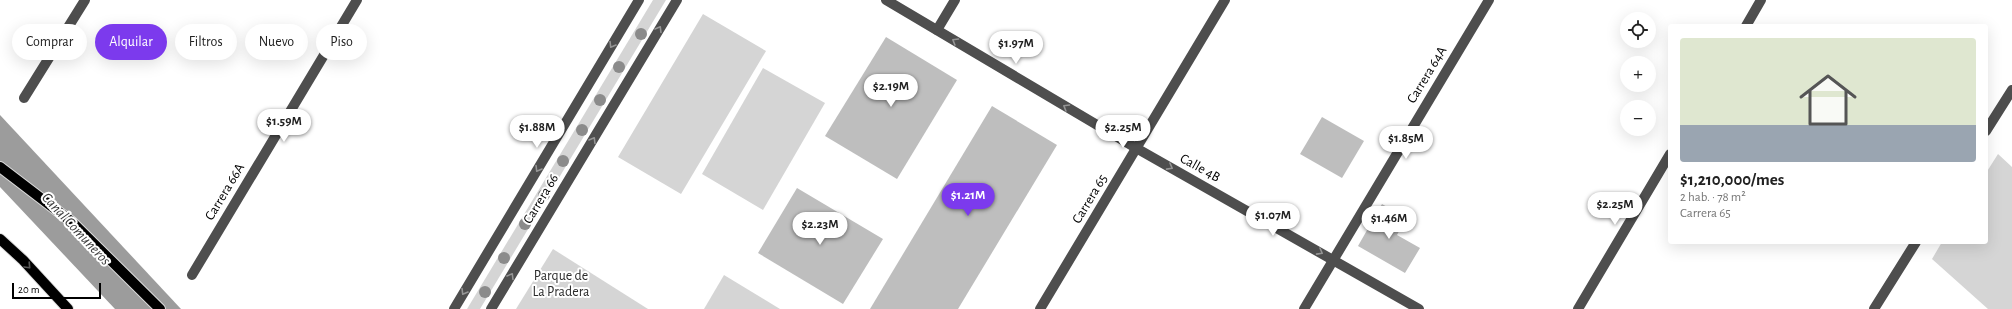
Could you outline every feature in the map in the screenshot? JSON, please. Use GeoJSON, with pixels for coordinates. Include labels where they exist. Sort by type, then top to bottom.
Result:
{"type":"FeatureCollection","features":[{"type":"Feature","properties":{"kind":"main road"},"geometry":{"type":"LineString","coordinates":[[0,167],[72,222],[160,309]]}},
{"type":"Feature","properties":{"kind":"main road"},"geometry":{"type":"LineString","coordinates":[[0,239],[23,260],[68,309]]}},
{"type":"Feature","properties":{"kind":"street"},"geometry":{"type":"LineString","coordinates":[[24,98],[85,0]]}},
{"type":"Feature","properties":{"kind":"street","name":"Carrera 66A"},"geometry":{"type":"LineString","coordinates":[[192,275],[356,0]]}},
{"type":"Feature","properties":{"kind":"street","name":"Carrera 66"},"geometry":{"type":"LineString","coordinates":[[454,309],[639,0]]}},
{"type":"Feature","properties":{"kind":"street","name":"Carrera 66"},"geometry":{"type":"LineString","coordinates":[[491,309],[677,0]]}},
{"type":"Feature","properties":{"kind":"street","name":"Calle 4B"},"geometry":{"type":"LineString","coordinates":[[886,0],[1136,148],[1334,259],[1419,309]]}},
{"type":"Feature","properties":{"kind":"street"},"geometry":{"type":"LineString","coordinates":[[937,30],[955,0]]}},
{"type":"Feature","properties":{"kind":"street","name":"Carrera 65"},"geometry":{"type":"LineString","coordinates":[[1040,309],[1225,0]]}},
{"type":"Feature","properties":{"kind":"street","name":"Carrera 64A"},"geometry":{"type":"LineString","coordinates":[[1304,309],[1489,0]]}},
{"type":"Feature","properties":{"kind":"street"},"geometry":{"type":"LineString","coordinates":[[1747,24],[1761,0]]}},
{"type":"Feature","properties":{"kind":"street"},"geometry":{"type":"LineString","coordinates":[[1988,128],[2012,90]]}},
{"type":"Feature","properties":{"kind":"street"},"geometry":{"type":"LineString","coordinates":[[1578,309],[1668,157]]}},
{"type":"Feature","properties":{"kind":"street"},"geometry":{"type":"LineString","coordinates":[[1874,309],[1915,244]]}},
{"type":"Feature","properties":{"kind":"green space"},"geometry":{"type":"Polygon","coordinates":[[[653,0],[666,0],[480,309],[467,309],[653,0]]]}},
{"type":"Feature","properties":{"kind":"green space"},"geometry":{"type":"Polygon","coordinates":[[[703,14],[766,51],[681,194],[618,157],[703,14]]]}},
{"type":"Feature","properties":{"kind":"green space"},"geometry":{"type":"Polygon","coordinates":[[[763,68],[825,103],[763,210],[702,174],[763,68]]]}},
{"type":"Feature","properties":{"kind":"green space"},"geometry":{"type":"Polygon","coordinates":[[[1998,154],[2012,167],[2012,309],[1988,309],[1932,259],[1941,244],[1988,244],[1988,170],[1998,154]]]}},
{"type":"Feature","properties":{"kind":"green space","name":"Parque de La Pradera"},"geometry":{"type":"Polygon","coordinates":[[[553,249],[648,309],[516,309],[553,249]]]}},
{"type":"Feature","properties":{"kind":"green space"},"geometry":{"type":"Polygon","coordinates":[[[724,275],[780,309],[704,309],[724,275]]]}},
{"type":"Feature","properties":{"kind":"water","name":"Canal Comuneros"},"geometry":{"type":"Polygon","coordinates":[[[0,115],[181,309],[115,309],[0,187],[0,115]]]}},
{"type":"Feature","properties":{"kind":"building"},"geometry":{"type":"Polygon","coordinates":[[[886,37],[957,80],[897,179],[825,136],[886,37]]]}},
{"type":"Feature","properties":{"kind":"building"},"geometry":{"type":"Polygon","coordinates":[[[992,106],[1057,145],[958,309],[870,309],[992,106]]]}},
{"type":"Feature","properties":{"kind":"building"},"geometry":{"type":"Polygon","coordinates":[[[1322,117],[1364,141],[1342,178],[1300,154],[1322,117]]]}},
{"type":"Feature","properties":{"kind":"building"},"geometry":{"type":"Polygon","coordinates":[[[797,188],[883,239],[843,304],[758,253],[797,188]]]}},
{"type":"Feature","properties":{"kind":"building"},"geometry":{"type":"Polygon","coordinates":[[[1382,204],[1406,218],[1397,235],[1420,248],[1405,273],[1358,246],[1382,204]]]}}]}
